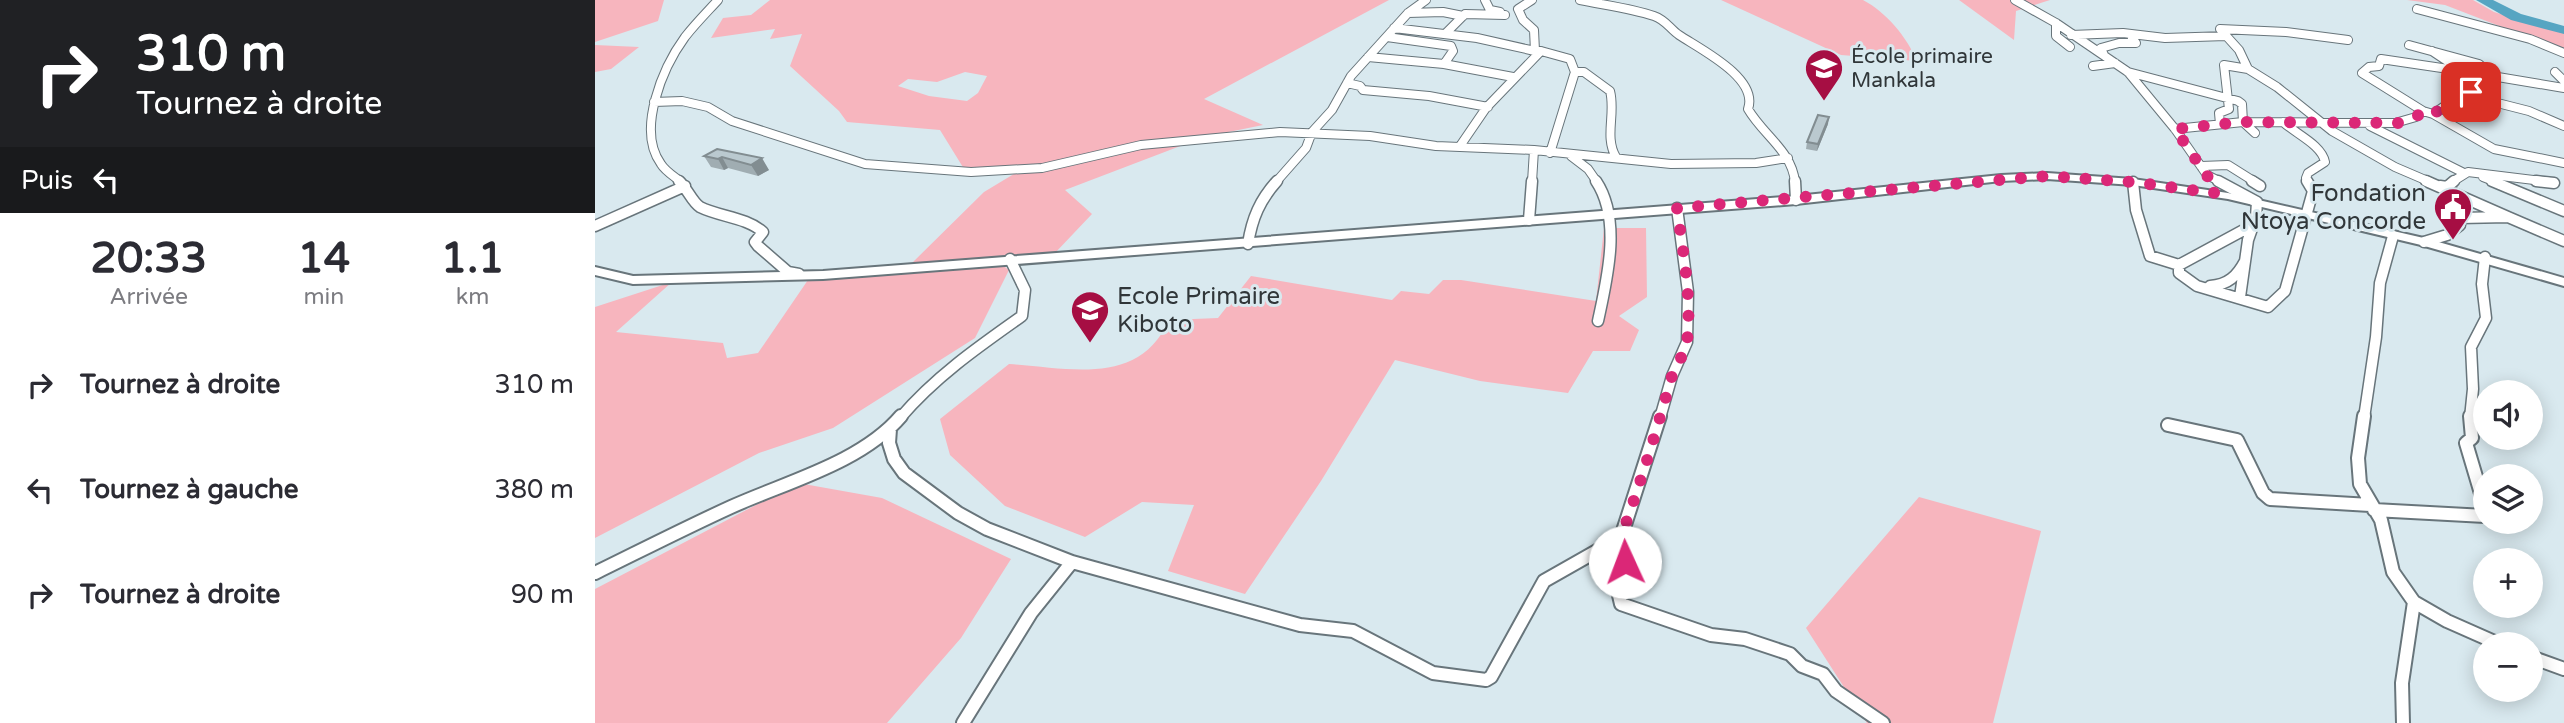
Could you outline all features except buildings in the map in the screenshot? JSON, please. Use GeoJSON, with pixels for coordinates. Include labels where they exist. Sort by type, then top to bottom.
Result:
{"type":"FeatureCollection","features":[{"type":"Feature","properties":{"kind":"street"},"geometry":{"type":"LineString","coordinates":[[718,0],[684,38],[654,103],[653,148],[661,165],[685,186],[698,206],[720,213],[726,218],[755,225],[763,232],[755,242],[758,247],[784,265],[788,272],[823,275]]}},
{"type":"Feature","properties":{"kind":"street"},"geometry":{"type":"LineString","coordinates":[[1248,244],[1252,220],[1265,196],[1306,148],[1312,132],[1332,110],[1347,83],[1408,13],[1426,0]]}},
{"type":"Feature","properties":{"kind":"street"},"geometry":{"type":"LineString","coordinates":[[1485,0],[1490,10],[1505,15]]}},
{"type":"Feature","properties":{"kind":"street"},"geometry":{"type":"LineString","coordinates":[[1532,0],[1518,7],[1523,20],[1534,30],[1532,43],[1538,51]]}},
{"type":"Feature","properties":{"kind":"street"},"geometry":{"type":"LineString","coordinates":[[1580,0],[1654,16],[1667,22],[1675,32],[1730,68],[1746,87],[1751,116],[1793,167],[1796,200]]}},
{"type":"Feature","properties":{"kind":"street"},"geometry":{"type":"LineString","coordinates":[[2015,0],[2056,23],[2128,72],[2175,129],[2215,187]]}},
{"type":"Feature","properties":{"kind":"street"},"geometry":{"type":"LineString","coordinates":[[2417,9],[2530,39],[2564,53]]}},
{"type":"Feature","properties":{"kind":"street"},"geometry":{"type":"LineString","coordinates":[[1408,13],[1443,12],[1463,16]]}},
{"type":"Feature","properties":{"kind":"street"},"geometry":{"type":"LineString","coordinates":[[1445,34],[1463,16],[1469,14],[1505,15],[1523,20]]}},
{"type":"Feature","properties":{"kind":"street"},"geometry":{"type":"LineString","coordinates":[[2056,23],[2056,36],[2070,47]]}},
{"type":"Feature","properties":{"kind":"street"},"geometry":{"type":"LineString","coordinates":[[1394,28],[1445,34],[1570,59],[1574,72],[1550,153]]}},
{"type":"Feature","properties":{"kind":"street"},"geometry":{"type":"LineString","coordinates":[[2248,69],[2229,36],[2221,33],[2220,29],[2287,32],[2348,40]]}},
{"type":"Feature","properties":{"kind":"street"},"geometry":{"type":"LineString","coordinates":[[2071,35],[2123,33],[2173,38],[2229,36]]}},
{"type":"Feature","properties":{"kind":"street"},"geometry":{"type":"LineString","coordinates":[[2106,57],[2101,48],[2119,43],[2136,43],[2130,35]]}},
{"type":"Feature","properties":{"kind":"street"},"geometry":{"type":"LineString","coordinates":[[1387,37],[1451,46],[1454,51],[1444,64]]}},
{"type":"Feature","properties":{"kind":"street"},"geometry":{"type":"LineString","coordinates":[[2409,45],[2479,64],[2493,76]]}},
{"type":"Feature","properties":{"kind":"street"},"geometry":{"type":"LineString","coordinates":[[1459,146],[1467,132],[1538,51]]}},
{"type":"Feature","properties":{"kind":"street"},"geometry":{"type":"LineString","coordinates":[[2432,51],[2453,62],[2463,72],[2471,89],[2470,96]]}},
{"type":"Feature","properties":{"kind":"street"},"geometry":{"type":"LineString","coordinates":[[1368,57],[1444,64],[1513,77]]}},
{"type":"Feature","properties":{"kind":"street"},"geometry":{"type":"LineString","coordinates":[[2564,88],[2381,59],[2379,66],[2368,67],[2362,73],[2423,111],[2494,149],[2564,163]]}},
{"type":"Feature","properties":{"kind":"street"},"geometry":{"type":"LineString","coordinates":[[2093,66],[2115,62]]}},
{"type":"Feature","properties":{"kind":"street"},"geometry":{"type":"LineString","coordinates":[[2220,124],[2219,113],[2229,109],[2225,97],[2229,76],[2224,65],[2248,69],[2368,153],[2564,241]]}},
{"type":"Feature","properties":{"kind":"street"},"geometry":{"type":"LineString","coordinates":[[1574,72],[1584,72],[1590,79],[1604,83],[1611,93],[1611,148],[1616,157]]}},
{"type":"Feature","properties":{"kind":"street"},"geometry":{"type":"LineString","coordinates":[[2128,72],[2225,97],[2242,104],[2243,122],[2255,133]]}},
{"type":"Feature","properties":{"kind":"street"},"geometry":{"type":"LineString","coordinates":[[2555,72],[2564,80]]}},
{"type":"Feature","properties":{"kind":"street"},"geometry":{"type":"LineString","coordinates":[[1347,83],[1360,86],[1363,90],[1429,96],[1488,107]]}},
{"type":"Feature","properties":{"kind":"street"},"geometry":{"type":"LineString","coordinates":[[2433,114],[2452,102],[2470,96],[2529,111],[2564,126]]}},
{"type":"Feature","properties":{"kind":"street"},"geometry":{"type":"LineString","coordinates":[[654,103],[682,101],[708,107],[733,121],[768,134],[827,150],[865,164],[980,172],[1042,168],[1141,145],[1280,132],[1312,132],[1534,150],[1671,164],[1756,163],[1788,158]]}},
{"type":"Feature","properties":{"kind":"street"},"geometry":{"type":"LineString","coordinates":[[2175,129],[2243,122],[2398,123],[2416,117],[2423,111]]}},
{"type":"Feature","properties":{"kind":"street"},"geometry":{"type":"LineString","coordinates":[[2179,265],[2179,273],[2197,286],[2268,307],[2271,301],[2285,291],[2313,191],[2306,178],[2308,173],[2325,162],[2325,157],[2318,146],[2297,135],[2283,122]]}},
{"type":"Feature","properties":{"kind":"street"},"geometry":{"type":"LineString","coordinates":[[2365,123],[2414,150],[2564,211]]}},
{"type":"Feature","properties":{"kind":"street"},"geometry":{"type":"LineString","coordinates":[[1529,220],[1534,150]]}},
{"type":"Feature","properties":{"kind":"street"},"geometry":{"type":"LineString","coordinates":[[1568,155],[1587,166],[1595,176],[1609,213],[1607,284],[1598,321]]}},
{"type":"Feature","properties":{"kind":"street"},"geometry":{"type":"LineString","coordinates":[[2201,166],[2228,165],[2260,186]]}},
{"type":"Feature","properties":{"kind":"street"},"geometry":{"type":"LineString","coordinates":[[2437,185],[2447,187],[2468,173],[2554,183]]}},
{"type":"Feature","properties":{"kind":"street"},"geometry":{"type":"LineString","coordinates":[[595,271],[633,280],[823,275],[1796,200],[2001,178],[2047,176],[2215,187],[2257,202],[2485,257],[2564,282]]}},
{"type":"Feature","properties":{"kind":"street"},"geometry":{"type":"LineString","coordinates":[[2133,182],[2133,204],[2143,224],[2150,256],[2179,265],[2253,225]]}},
{"type":"Feature","properties":{"kind":"street"},"geometry":{"type":"LineString","coordinates":[[595,226],[685,186]]}},
{"type":"Feature","properties":{"kind":"street"},"geometry":{"type":"LineString","coordinates":[[2240,297],[2245,286],[2253,225],[2258,215],[2257,202]]}},
{"type":"Feature","properties":{"kind":"street"},"geometry":{"type":"LineString","coordinates":[[890,429],[889,443],[894,460],[904,473],[987,529],[1072,562],[1300,625],[1353,631],[1426,670],[1486,680],[1491,677],[1544,581],[1618,539],[1622,534],[1654,441],[1674,371],[1685,354],[1689,318],[1677,208]]}},
{"type":"Feature","properties":{"kind":"street"},"geometry":{"type":"LineString","coordinates":[[2424,242],[2449,234],[2460,225],[2460,218],[2508,217]]}},
{"type":"Feature","properties":{"kind":"street"},"geometry":{"type":"LineString","coordinates":[[2393,236],[2380,283],[2376,337],[2358,458],[2360,484],[2381,520],[2393,572],[2414,602],[2473,632]]}},
{"type":"Feature","properties":{"kind":"street"},"geometry":{"type":"LineString","coordinates":[[2197,286],[2217,287],[2228,282],[2239,272],[2247,256]]}},
{"type":"Feature","properties":{"kind":"street"},"geometry":{"type":"LineString","coordinates":[[2473,467],[2466,443],[2472,438],[2469,427],[2473,389],[2471,347],[2486,318],[2482,284],[2485,257]]}},
{"type":"Feature","properties":{"kind":"street"},"geometry":{"type":"LineString","coordinates":[[595,573],[729,508],[837,463],[860,451],[890,429],[918,397],[957,362],[1022,316],[1025,290],[1010,259]]}},
{"type":"Feature","properties":{"kind":"street"},"geometry":{"type":"LineString","coordinates":[[2168,425],[2237,440],[2263,493],[2270,499],[2473,515]]}},
{"type":"Feature","properties":{"kind":"street"},"geometry":{"type":"LineString","coordinates":[[1622,534],[1628,545],[1618,591],[1621,604],[1711,635],[1745,639],[1790,654],[1803,666],[1823,674],[1836,691],[1883,723]]}},
{"type":"Feature","properties":{"kind":"street"},"geometry":{"type":"LineString","coordinates":[[963,723],[1031,612],[1072,562]]}},
{"type":"Feature","properties":{"kind":"street"},"geometry":{"type":"LineString","coordinates":[[2403,723],[2402,683],[2414,602]]}},
{"type":"Feature","properties":{"kind":"street"},"geometry":{"type":"LineString","coordinates":[[2543,661],[2564,669]]}},
{"type":"Feature","properties":{"kind":"shaded area"},"geometry":{"type":"Polygon","coordinates":[[[595,0],[664,0],[658,21],[595,42],[595,0]]]}},
{"type":"Feature","properties":{"kind":"shaded area"},"geometry":{"type":"Polygon","coordinates":[[[770,0],[1389,0],[1204,99],[1263,125],[1204,137],[1065,190],[1092,214],[1055,253],[912,263],[984,192],[1029,165],[969,177],[940,130],[847,122],[839,111],[790,66],[802,34],[770,39],[775,29],[711,38],[723,18],[751,15],[770,0]],[[965,72],[937,82],[908,79],[898,86],[929,96],[967,101],[978,93],[987,76],[965,72]]]}},
{"type":"Feature","properties":{"kind":"shaded area"},"geometry":{"type":"Polygon","coordinates":[[[1721,0],[1863,0],[1880,11],[1895,26],[1917,61],[1841,55],[1721,0]]]}},
{"type":"Feature","properties":{"kind":"shaded area"},"geometry":{"type":"Polygon","coordinates":[[[1959,0],[2050,0],[2016,11],[2014,40],[1959,0]]]}},
{"type":"Feature","properties":{"kind":"shaded area"},"geometry":{"type":"Polygon","coordinates":[[[2407,0],[2473,0],[2494,12],[2564,33],[2564,51],[2445,5],[2407,0]]]}},
{"type":"Feature","properties":{"kind":"shaded area"},"geometry":{"type":"Polygon","coordinates":[[[595,45],[639,47],[611,69],[595,72],[595,45]]]}},
{"type":"Feature","properties":{"kind":"shaded area"},"geometry":{"type":"Polygon","coordinates":[[[1604,228],[1646,228],[1647,297],[1619,316],[1639,330],[1630,351],[1593,351],[1568,393],[1480,381],[1395,360],[1321,481],[1245,594],[1168,571],[1194,505],[1142,502],[1085,537],[1005,506],[950,455],[940,419],[1009,364],[1078,370],[1121,364],[1140,356],[1156,341],[1169,320],[1218,318],[1251,276],[1392,300],[1401,291],[1429,294],[1443,280],[1461,280],[1596,301],[1604,228]]]}},
{"type":"Feature","properties":{"kind":"shaded area"},"geometry":{"type":"Polygon","coordinates":[[[998,262],[1009,270],[975,338],[833,428],[759,453],[595,538],[595,307],[672,282],[616,332],[723,343],[727,358],[758,353],[810,277],[998,262]]]}},
{"type":"Feature","properties":{"kind":"shaded area"},"geometry":{"type":"Polygon","coordinates":[[[798,483],[882,498],[1011,559],[961,638],[887,723],[595,723],[595,589],[798,483]]]}},
{"type":"Feature","properties":{"kind":"shaded area"},"geometry":{"type":"Polygon","coordinates":[[[1919,497],[2041,531],[1993,723],[1867,723],[1806,628],[1919,497]]]}},
{"type":"Feature","properties":{"kind":"waterway"},"geometry":{"type":"LineString","coordinates":[[2483,0],[2516,17],[2564,30]]}},
{"type":"Feature","properties":{"kind":"place","name":"École primaire Mankala"},"geometry":{"type":"Point","coordinates":[1824,102]}},
{"type":"Feature","properties":{"kind":"place","name":"Fondation Ntoya Concorde"},"geometry":{"type":"Point","coordinates":[2453,241]}},
{"type":"Feature","properties":{"kind":"place","name":"Ecole Primaire Kiboto"},"geometry":{"type":"Point","coordinates":[1090,344]}},
{"type":"Feature","properties":{"kind":"route"},"geometry":{"type":"LineString","coordinates":[[1625,562],[1628,545],[1622,534],[1654,441],[1674,371],[1685,354],[1689,318],[1677,208],[1796,200],[2001,178],[2047,176],[2094,178],[2214,193],[2216,181],[2207,176],[2175,129],[2243,122],[2398,123],[2416,117],[2423,111],[2433,114],[2452,102],[2470,96],[2471,92]]}}]}
